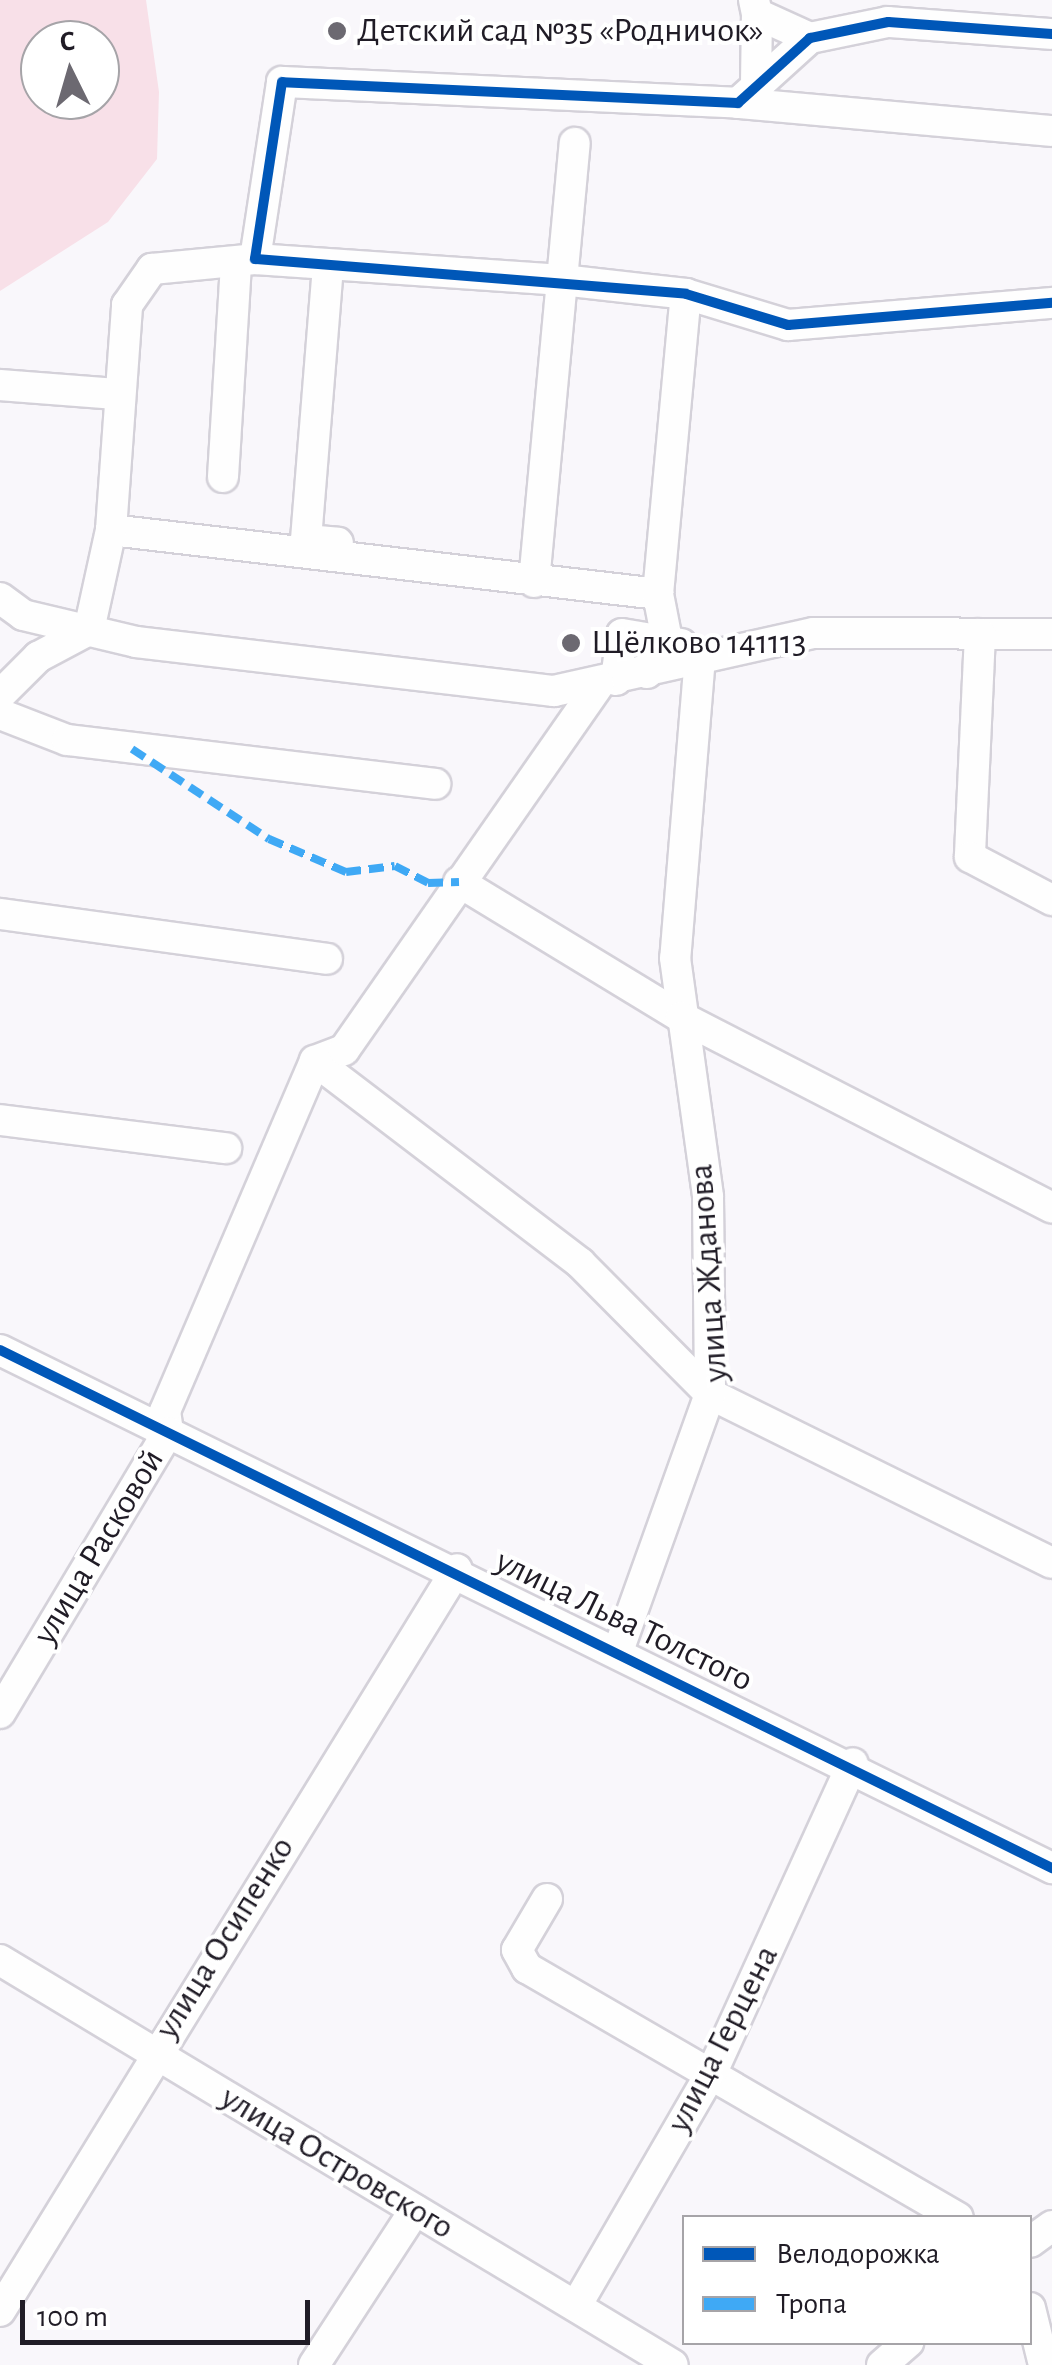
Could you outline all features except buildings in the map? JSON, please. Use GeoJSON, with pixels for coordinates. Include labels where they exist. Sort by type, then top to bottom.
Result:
{"type":"FeatureCollection","features":[{"type":"Feature","properties":{"kind":"street"},"geometry":{"type":"LineString","coordinates":[[747,93],[756,7],[810,38]]}},
{"type":"Feature","properties":{"kind":"street"},"geometry":{"type":"LineString","coordinates":[[747,93],[810,38],[888,22],[1052,34]]}},
{"type":"Feature","properties":{"kind":"street"},"geometry":{"type":"LineString","coordinates":[[222,477],[245,262],[282,82],[747,93],[1052,130]]}},
{"type":"Feature","properties":{"kind":"street"},"geometry":{"type":"LineString","coordinates":[[534,582],[574,142]]}},
{"type":"Feature","properties":{"kind":"street"},"geometry":{"type":"LineString","coordinates":[[0,695],[38,657],[89,630],[111,530],[118,394],[137,283],[152,269],[245,262],[562,280],[686,294],[788,326],[1052,302]]}},
{"type":"Feature","properties":{"kind":"street"},"geometry":{"type":"LineString","coordinates":[[328,266],[306,540],[366,546]]}},
{"type":"Feature","properties":{"kind":"street"},"geometry":{"type":"LineString","coordinates":[[647,672],[666,635],[658,594],[686,294]]}},
{"type":"Feature","properties":{"kind":"street"},"geometry":{"type":"LineString","coordinates":[[1,383],[118,394]]}},
{"type":"Feature","properties":{"kind":"street"},"geometry":{"type":"LineString","coordinates":[[111,530],[658,594]]}},
{"type":"Feature","properties":{"kind":"street"},"geometry":{"type":"LineString","coordinates":[[0,598],[23,616],[89,630],[554,691],[814,633],[1052,634]]}},
{"type":"Feature","properties":{"kind":"street"},"geometry":{"type":"LineString","coordinates":[[315,1061],[344,1050],[459,882],[608,682],[622,634],[666,635],[700,657]]}},
{"type":"Feature","properties":{"kind":"street"},"geometry":{"type":"LineString","coordinates":[[980,634],[970,857],[1052,900]]}},
{"type":"Feature","properties":{"kind":"street","name":"улица Жданова"},"geometry":{"type":"LineString","coordinates":[[700,657],[676,862],[681,1017],[708,1197],[710,1394],[1052,1563]]}},
{"type":"Feature","properties":{"kind":"street"},"geometry":{"type":"LineString","coordinates":[[0,714],[67,740],[435,784]]}},
{"type":"Feature","properties":{"kind":"street"},"geometry":{"type":"LineString","coordinates":[[459,882],[681,1017],[1052,1208]]}},
{"type":"Feature","properties":{"kind":"street"},"geometry":{"type":"LineString","coordinates":[[0,914],[327,960]]}},
{"type":"Feature","properties":{"kind":"street"},"geometry":{"type":"LineString","coordinates":[[315,1061],[580,1263],[710,1394],[619,1648]]}},
{"type":"Feature","properties":{"kind":"street","name":"улица Расковой"},"geometry":{"type":"LineString","coordinates":[[0,1714],[168,1432],[166,1411],[315,1061]]}},
{"type":"Feature","properties":{"kind":"street"},"geometry":{"type":"LineString","coordinates":[[0,1120],[226,1148]]}},
{"type":"Feature","properties":{"kind":"street","name":"улица Льва Толстого"},"geometry":{"type":"LineString","coordinates":[[0,1350],[853,1763],[1052,1868]]}},
{"type":"Feature","properties":{"kind":"street","name":"улица Осипенко"},"geometry":{"type":"LineString","coordinates":[[0,2312],[153,2053],[456,1569]]}},
{"type":"Feature","properties":{"kind":"street","name":"улица Герцена"},"geometry":{"type":"LineString","coordinates":[[576,2306],[713,2070],[853,1763]]}},
{"type":"Feature","properties":{"kind":"street"},"geometry":{"type":"LineString","coordinates":[[547,1899],[516,1950],[526,1968],[713,2070],[953,2215]]}},
{"type":"Feature","properties":{"kind":"street","name":"улица Островского"},"geometry":{"type":"LineString","coordinates":[[0,1960],[673,2365]]}},
{"type":"Feature","properties":{"kind":"street"},"geometry":{"type":"LineString","coordinates":[[314,2365],[415,2210]]}},
{"type":"Feature","properties":{"kind":"street"},"geometry":{"type":"LineString","coordinates":[[1032,2316],[1044,2365]]}},
{"type":"Feature","properties":{"kind":"street"},"geometry":{"type":"LineString","coordinates":[[882,2365],[905,2345]]}},
{"type":"Feature","properties":{"kind":"shaded area"},"geometry":{"type":"Polygon","coordinates":[[[0,0],[146,0],[159,92],[157,159],[108,222],[0,291],[0,0]]]}},
{"type":"Feature","properties":{"kind":"marked path"},"geometry":{"type":"LineString","coordinates":[[132,749],[269,839],[346,872],[395,866],[428,883],[459,882]]}},
{"type":"Feature","properties":{"kind":"cycle path"},"geometry":{"type":"LineString","coordinates":[[1052,34],[888,22],[810,38],[738,103],[282,82],[255,259],[686,294],[788,325],[1052,303]]}},
{"type":"Feature","properties":{"kind":"cycle path"},"geometry":{"type":"LineString","coordinates":[[0,1350],[1052,1868]]}},
{"type":"Feature","properties":{"kind":"place","name":"Детский сад №35 «Родничок»"},"geometry":{"type":"Point","coordinates":[337,31]}},
{"type":"Feature","properties":{"kind":"place","name":"Щёлково 141113"},"geometry":{"type":"Point","coordinates":[571,643]}}]}
